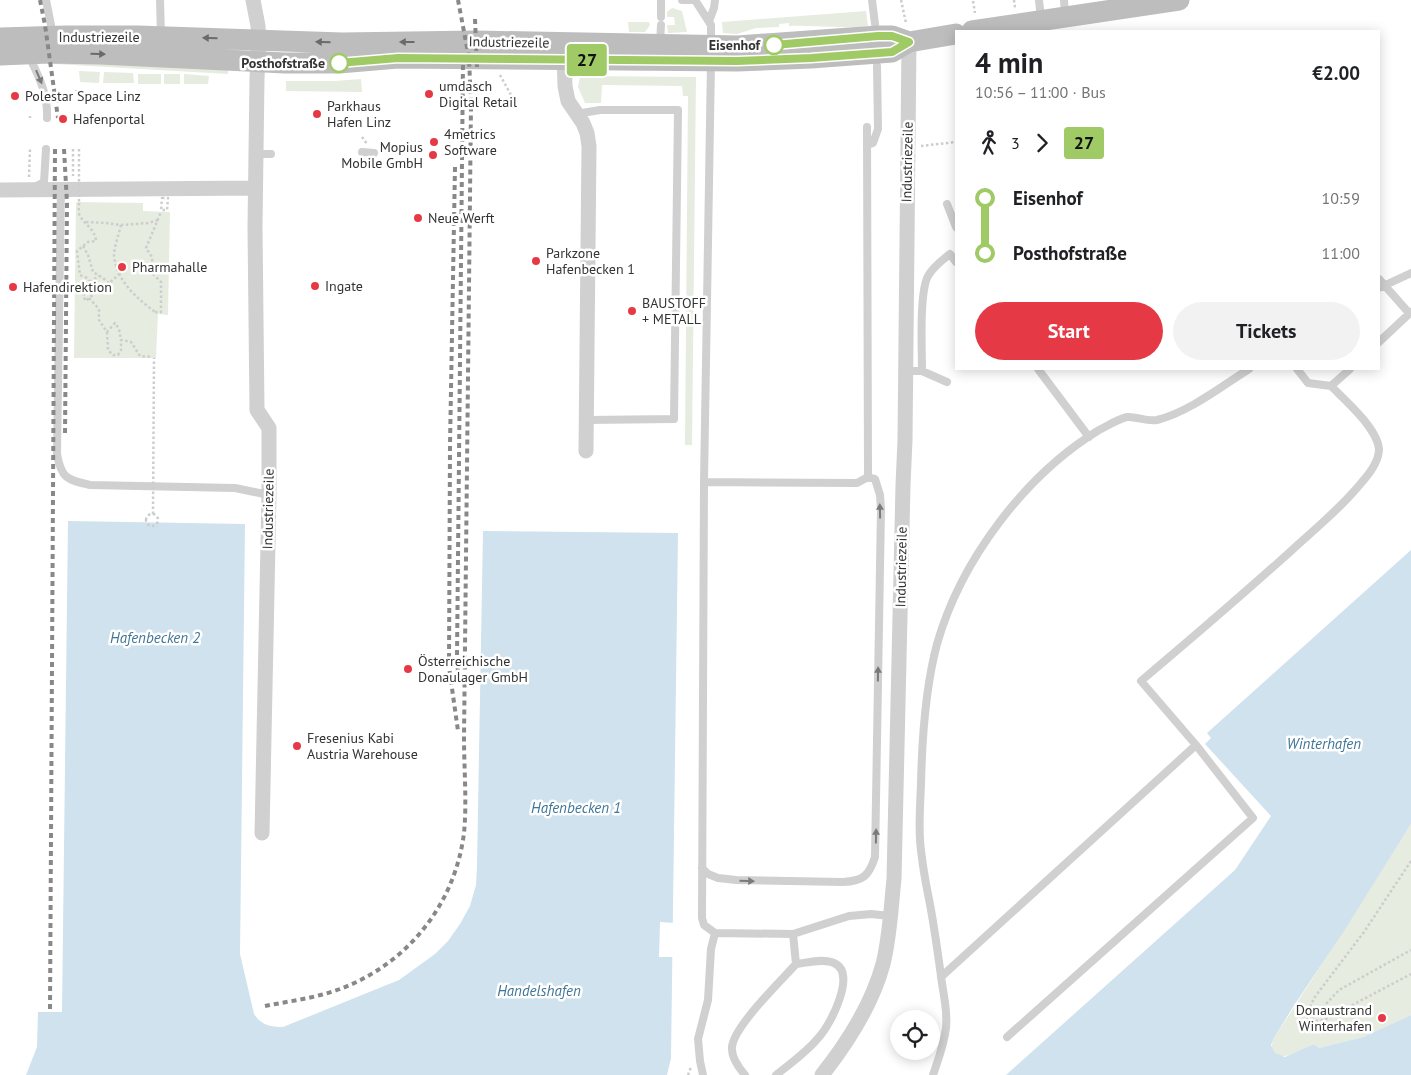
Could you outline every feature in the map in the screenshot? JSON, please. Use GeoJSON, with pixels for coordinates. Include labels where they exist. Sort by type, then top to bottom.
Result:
{"type":"FeatureCollection","features":[{"type":"Feature","properties":{"kind":"main road"},"geometry":{"type":"LineString","coordinates":[[973,22],[1040,10],[1179,0]]}},
{"type":"Feature","properties":{"kind":"main road","name":"Industriezeile"},"geometry":{"type":"LineString","coordinates":[[0,55],[100,54],[257,62],[338,63],[398,58],[564,51],[660,37],[711,54],[774,45],[878,36],[892,36],[909,42],[955,34]]}},
{"type":"Feature","properties":{"kind":"main road","name":"Industriezeile"},"geometry":{"type":"LineString","coordinates":[[0,38],[66,36],[161,37],[342,43],[476,41],[564,51]]}},
{"type":"Feature","properties":{"kind":"street","name":"Industriezeile"},"geometry":{"type":"LineString","coordinates":[[253,0],[259,40],[256,154],[257,410],[269,428],[262,833]]}},
{"type":"Feature","properties":{"kind":"street","name":"Industriezeile"},"geometry":{"type":"LineString","coordinates":[[822,1075],[858,1023],[871,997],[883,964],[894,879],[906,371],[909,42]]}},
{"type":"Feature","properties":{"kind":"street"},"geometry":{"type":"LineString","coordinates":[[564,51],[565,86],[568,101],[585,128],[589,146],[586,451]]}},
{"type":"Feature","properties":{"kind":"street"},"geometry":{"type":"LineString","coordinates":[[0,190],[67,185],[256,188]]}},
{"type":"Feature","properties":{"kind":"lane"},"geometry":{"type":"LineString","coordinates":[[46,0],[50,25]]}},
{"type":"Feature","properties":{"kind":"lane"},"geometry":{"type":"LineString","coordinates":[[160,0],[161,37]]}},
{"type":"Feature","properties":{"kind":"lane"},"geometry":{"type":"LineString","coordinates":[[660,37],[661,0]]}},
{"type":"Feature","properties":{"kind":"lane"},"geometry":{"type":"LineString","coordinates":[[682,0],[691,0]]}},
{"type":"Feature","properties":{"kind":"lane"},"geometry":{"type":"LineString","coordinates":[[695,0],[711,25],[704,482],[702,918],[704,925],[715,933],[793,934],[849,916],[890,916]]}},
{"type":"Feature","properties":{"kind":"lane"},"geometry":{"type":"LineString","coordinates":[[709,21],[715,6],[715,0]]}},
{"type":"Feature","properties":{"kind":"lane"},"geometry":{"type":"LineString","coordinates":[[872,0],[875,24]]}},
{"type":"Feature","properties":{"kind":"lane"},"geometry":{"type":"LineString","coordinates":[[28,54],[41,82],[47,101],[47,118]]}},
{"type":"Feature","properties":{"kind":"lane"},"geometry":{"type":"LineString","coordinates":[[867,145],[873,143],[878,129],[877,66]]}},
{"type":"Feature","properties":{"kind":"lane"},"geometry":{"type":"LineString","coordinates":[[576,114],[600,110],[678,110],[674,420],[586,420]]}},
{"type":"Feature","properties":{"kind":"lane"},"geometry":{"type":"LineString","coordinates":[[867,127],[868,476]]}},
{"type":"Feature","properties":{"kind":"lane"},"geometry":{"type":"LineString","coordinates":[[27,189],[44,182],[46,149]]}},
{"type":"Feature","properties":{"kind":"lane"},"geometry":{"type":"LineString","coordinates":[[362,152],[374,153]]}},
{"type":"Feature","properties":{"kind":"lane"},"geometry":{"type":"LineString","coordinates":[[256,154],[272,154]]}},
{"type":"Feature","properties":{"kind":"lane"},"geometry":{"type":"LineString","coordinates":[[67,185],[57,454],[62,473],[76,482],[90,485],[235,488],[269,494]]}},
{"type":"Feature","properties":{"kind":"lane"},"geometry":{"type":"LineString","coordinates":[[947,204],[955,224]]}},
{"type":"Feature","properties":{"kind":"lane"},"geometry":{"type":"LineString","coordinates":[[922,371],[924,286],[931,272],[953,251]]}},
{"type":"Feature","properties":{"kind":"lane"},"geometry":{"type":"LineString","coordinates":[[1380,341],[1410,313],[1381,287],[1411,272]]}},
{"type":"Feature","properties":{"kind":"lane"},"geometry":{"type":"LineString","coordinates":[[1039,370],[1089,437]]}},
{"type":"Feature","properties":{"kind":"lane"},"geometry":{"type":"LineString","coordinates":[[933,1075],[941,1053],[946,1016],[920,840],[921,772],[927,691],[937,645],[961,585],[1004,517],[1045,471],[1089,437],[1113,423],[1128,417],[1155,421],[1174,414],[1248,370]]}},
{"type":"Feature","properties":{"kind":"lane"},"geometry":{"type":"LineString","coordinates":[[1007,1037],[1253,818],[1196,745],[1141,681],[1243,594],[1346,501],[1376,462],[1379,450],[1376,438],[1359,415],[1331,386],[1308,383],[1298,370]]}},
{"type":"Feature","properties":{"kind":"lane"},"geometry":{"type":"LineString","coordinates":[[1331,386],[1349,370]]}},
{"type":"Feature","properties":{"kind":"lane"},"geometry":{"type":"LineString","coordinates":[[906,371],[922,371],[947,382]]}},
{"type":"Feature","properties":{"kind":"lane"},"geometry":{"type":"LineString","coordinates":[[704,482],[857,483],[868,476]]}},
{"type":"Feature","properties":{"kind":"lane"},"geometry":{"type":"LineString","coordinates":[[702,868],[708,874],[718,878],[736,880],[843,882],[855,882],[872,869],[875,857],[881,508],[875,479],[868,476]]}},
{"type":"Feature","properties":{"kind":"lane"},"geometry":{"type":"LineString","coordinates":[[941,977],[1196,745]]}},
{"type":"Feature","properties":{"kind":"lane"},"geometry":{"type":"LineString","coordinates":[[703,1075],[698,1039],[708,1000],[711,949],[715,933]]}},
{"type":"Feature","properties":{"kind":"lane"},"geometry":{"type":"LineString","coordinates":[[793,934],[796,964]]}},
{"type":"Feature","properties":{"kind":"lane"},"geometry":{"type":"LineString","coordinates":[[745,1075],[734,1058],[732,1049],[733,1041],[744,1023],[796,964],[832,962],[843,971],[843,987],[837,1005],[820,1036],[800,1057],[776,1075]]}},
{"type":"Feature","properties":{"kind":"path"},"geometry":{"type":"LineString","coordinates":[[901,0],[909,42]]}},
{"type":"Feature","properties":{"kind":"path"},"geometry":{"type":"LineString","coordinates":[[1014,0],[1015,8]]}},
{"type":"Feature","properties":{"kind":"path"},"geometry":{"type":"LineString","coordinates":[[973,1],[973,22]]}},
{"type":"Feature","properties":{"kind":"path"},"geometry":{"type":"LineString","coordinates":[[499,73],[511,94]]}},
{"type":"Feature","properties":{"kind":"path"},"geometry":{"type":"LineString","coordinates":[[907,147],[955,142]]}},
{"type":"Feature","properties":{"kind":"path"},"geometry":{"type":"LineString","coordinates":[[27,189],[30,148]]}},
{"type":"Feature","properties":{"kind":"path"},"geometry":{"type":"LineString","coordinates":[[67,185],[73,149]]}},
{"type":"Feature","properties":{"kind":"path"},"geometry":{"type":"LineString","coordinates":[[79,149],[79,215],[93,231],[96,241],[88,242],[77,251],[80,275],[88,278],[90,282]]}},
{"type":"Feature","properties":{"kind":"path"},"geometry":{"type":"LineString","coordinates":[[121,225],[114,255],[119,274],[134,295],[155,313],[161,312],[161,282],[153,274],[152,257],[146,248],[161,211],[162,198],[168,198],[167,210],[161,211]]}},
{"type":"Feature","properties":{"kind":"path"},"geometry":{"type":"LineString","coordinates":[[86,222],[121,225],[148,223],[158,220]]}},
{"type":"Feature","properties":{"kind":"path"},"geometry":{"type":"LineString","coordinates":[[83,246],[88,255],[90,269],[110,284]]}},
{"type":"Feature","properties":{"kind":"path"},"geometry":{"type":"LineString","coordinates":[[99,276],[90,282],[83,296],[86,301],[110,284],[119,274]]}},
{"type":"Feature","properties":{"kind":"path"},"geometry":{"type":"LineString","coordinates":[[89,298],[99,309],[99,320],[107,332],[108,350],[113,355],[118,355],[121,350],[121,340],[119,329],[115,322],[107,332]]}},
{"type":"Feature","properties":{"kind":"path"},"geometry":{"type":"LineString","coordinates":[[121,340],[131,342],[140,356],[153,357],[153,514],[156,515],[158,521],[155,525],[150,526],[146,522],[146,518],[149,514],[153,514]]}},
{"type":"Feature","properties":{"kind":"path"},"geometry":{"type":"LineString","coordinates":[[1309,1022],[1307,1014],[1314,998],[1364,932],[1411,861]]}},
{"type":"Feature","properties":{"kind":"path"},"geometry":{"type":"LineString","coordinates":[[1309,1022],[1339,990],[1411,950]]}},
{"type":"Feature","properties":{"kind":"path"},"geometry":{"type":"LineString","coordinates":[[1309,1022],[1324,1020],[1411,974]]}},
{"type":"Feature","properties":{"kind":"shaded area"},"geometry":{"type":"Polygon","coordinates":[[[672,8],[682,11],[687,32],[668,33],[667,25],[675,25],[674,17],[667,17],[667,12],[672,8]]]}},
{"type":"Feature","properties":{"kind":"shaded area"},"geometry":{"type":"Polygon","coordinates":[[[866,11],[868,26],[789,26],[789,23],[779,24],[779,27],[756,28],[737,34],[723,33],[722,22],[866,11]]]}},
{"type":"Feature","properties":{"kind":"shaded area"},"geometry":{"type":"Polygon","coordinates":[[[628,22],[649,22],[650,25],[645,32],[629,32],[628,22]]]}},
{"type":"Feature","properties":{"kind":"shaded area"},"geometry":{"type":"Polygon","coordinates":[[[54,60],[228,69],[228,74],[55,64],[54,60]]]}},
{"type":"Feature","properties":{"kind":"shaded area"},"geometry":{"type":"Polygon","coordinates":[[[79,71],[100,72],[99,83],[80,82],[79,71]]]}},
{"type":"Feature","properties":{"kind":"shaded area"},"geometry":{"type":"Polygon","coordinates":[[[104,72],[133,73],[134,83],[103,83],[104,72]]]}},
{"type":"Feature","properties":{"kind":"shaded area"},"geometry":{"type":"Polygon","coordinates":[[[138,74],[161,74],[161,84],[138,84],[138,74]]]}},
{"type":"Feature","properties":{"kind":"shaded area"},"geometry":{"type":"Polygon","coordinates":[[[164,74],[180,74],[180,84],[164,84],[164,74]]]}},
{"type":"Feature","properties":{"kind":"shaded area"},"geometry":{"type":"Polygon","coordinates":[[[184,74],[209,76],[208,84],[184,84],[184,74]]]}},
{"type":"Feature","properties":{"kind":"shaded area"},"geometry":{"type":"Polygon","coordinates":[[[580,76],[696,77],[692,445],[685,445],[688,96],[683,96],[682,86],[602,85],[601,103],[585,103],[578,87],[580,76]]]}},
{"type":"Feature","properties":{"kind":"shaded area"},"geometry":{"type":"Polygon","coordinates":[[[361,79],[362,92],[286,91],[286,81],[361,79]]]}},
{"type":"Feature","properties":{"kind":"shaded area"},"geometry":{"type":"Polygon","coordinates":[[[76,202],[143,203],[143,211],[170,212],[168,315],[158,314],[156,358],[74,358],[76,202]]]}},
{"type":"Feature","properties":{"kind":"shaded area"},"geometry":{"type":"Polygon","coordinates":[[[1411,824],[1411,1015],[1363,1037],[1319,1048],[1314,1044],[1286,1056],[1276,1054],[1272,1047],[1274,1038],[1411,824]]]}},
{"type":"Feature","properties":{"kind":"water"},"geometry":{"type":"Polygon","coordinates":[[[68,521],[245,524],[240,954],[254,1014],[266,1025],[274,1027],[283,1027],[399,980],[435,954],[448,941],[470,906],[476,885],[477,866],[483,531],[678,533],[671,1058],[667,1075],[26,1075],[37,1047],[38,1012],[62,1012],[68,521]]]}},
{"type":"Feature","properties":{"kind":"water","name":"Winterhafen"},"geometry":{"type":"Polygon","coordinates":[[[1411,550],[1411,824],[1344,931],[1293,1007],[1271,1045],[1275,1053],[1285,1057],[1314,1044],[1319,1048],[1363,1037],[1411,1015],[1411,1075],[1006,1075],[1235,870],[1271,816],[1205,744],[1211,738],[1207,733],[1411,550]]]}},
{"type":"Feature","properties":{"kind":"pier"},"geometry":{"type":"Polygon","coordinates":[[[660,922],[675,923],[674,957],[659,957],[660,922]]]}},
{"type":"Feature","properties":{"kind":"railway"},"geometry":{"type":"LineString","coordinates":[[40,0],[58,118]]}},
{"type":"Feature","properties":{"kind":"railway"},"geometry":{"type":"LineString","coordinates":[[265,1006],[312,997],[340,989],[364,978],[406,948],[424,929],[450,884],[459,859],[464,833],[471,105],[469,58],[458,0]]}},
{"type":"Feature","properties":{"kind":"railway"},"geometry":{"type":"LineString","coordinates":[[475,19],[477,67]]}},
{"type":"Feature","properties":{"kind":"railway"},"geometry":{"type":"LineString","coordinates":[[458,673],[463,63]]}},
{"type":"Feature","properties":{"kind":"railway"},"geometry":{"type":"LineString","coordinates":[[50,1009],[55,149]]}},
{"type":"Feature","properties":{"kind":"railway"},"geometry":{"type":"LineString","coordinates":[[64,149],[67,203],[65,435]]}},
{"type":"Feature","properties":{"kind":"railway"},"geometry":{"type":"LineString","coordinates":[[455,167],[450,445],[449,667],[458,731]]}},
{"type":"Feature","properties":{"kind":"bus line","name":"27"},"geometry":{"type":"LineString","coordinates":[[339,63],[398,58],[737,61],[892,52],[909,42],[892,36],[878,36],[774,45]]}},
{"type":"Feature","properties":{"kind":"place","name":"Eisenhof"},"geometry":{"type":"Point","coordinates":[774,45]}},
{"type":"Feature","properties":{"kind":"place","name":"Posthofstraße"},"geometry":{"type":"Point","coordinates":[339,63]}},
{"type":"Feature","properties":{"kind":"place","name":"umdasch Digital Retail"},"geometry":{"type":"Point","coordinates":[429,94]}},
{"type":"Feature","properties":{"kind":"place","name":"Polestar Space Linz"},"geometry":{"type":"Point","coordinates":[15,96]}},
{"type":"Feature","properties":{"kind":"place","name":"Parkhaus Hafen Linz"},"geometry":{"type":"Point","coordinates":[317,114]}},
{"type":"Feature","properties":{"kind":"place","name":"Hafenportal"},"geometry":{"type":"Point","coordinates":[63,119]}},
{"type":"Feature","properties":{"kind":"place","name":"4metrics Software"},"geometry":{"type":"Point","coordinates":[434,142]}},
{"type":"Feature","properties":{"kind":"place","name":"Mopius Mobile GmbH"},"geometry":{"type":"Point","coordinates":[433,155]}},
{"type":"Feature","properties":{"kind":"place","name":"Neue Werft"},"geometry":{"type":"Point","coordinates":[418,218]}},
{"type":"Feature","properties":{"kind":"place","name":"Parkzone Hafenbecken 1"},"geometry":{"type":"Point","coordinates":[536,261]}},
{"type":"Feature","properties":{"kind":"place","name":"Pharmahalle"},"geometry":{"type":"Point","coordinates":[122,267]}},
{"type":"Feature","properties":{"kind":"place","name":"Ingate"},"geometry":{"type":"Point","coordinates":[315,286]}},
{"type":"Feature","properties":{"kind":"place","name":"Hafendirektion"},"geometry":{"type":"Point","coordinates":[13,287]}},
{"type":"Feature","properties":{"kind":"place","name":"BAUSTOFF + METALL"},"geometry":{"type":"Point","coordinates":[632,311]}},
{"type":"Feature","properties":{"kind":"place","name":"Österreichische Donaulager GmbH"},"geometry":{"type":"Point","coordinates":[408,669]}},
{"type":"Feature","properties":{"kind":"place","name":"Fresenius Kabi Austria Warehouse"},"geometry":{"type":"Point","coordinates":[297,746]}},
{"type":"Feature","properties":{"kind":"place","name":"Donaustrand Winterhafen"},"geometry":{"type":"Point","coordinates":[1382,1018]}},
{"type":"Feature","properties":{"kind":"water label","name":"Hafenbecken 2"},"geometry":{"type":"Point","coordinates":[155,638]}},
{"type":"Feature","properties":{"kind":"water label","name":"Hafenbecken 1"},"geometry":{"type":"Point","coordinates":[576,808]}},
{"type":"Feature","properties":{"kind":"water label","name":"Handelshafen"},"geometry":{"type":"Point","coordinates":[539,991]}}]}
